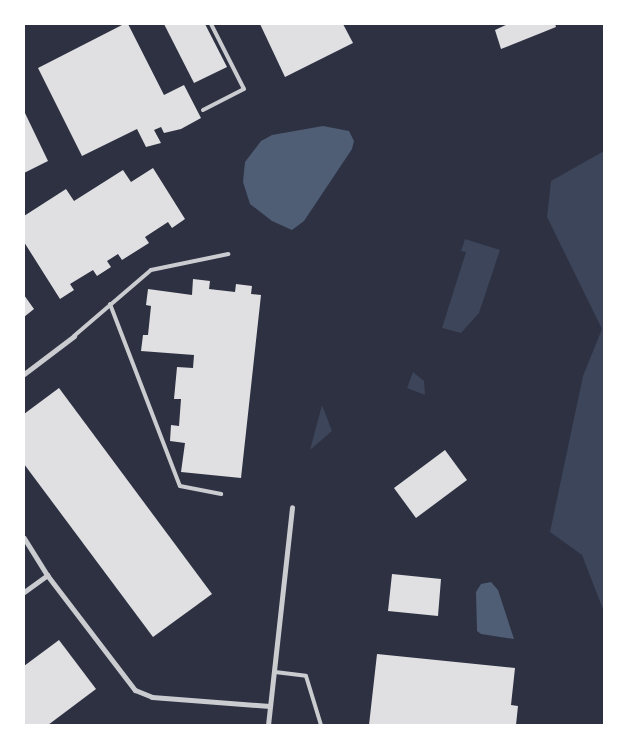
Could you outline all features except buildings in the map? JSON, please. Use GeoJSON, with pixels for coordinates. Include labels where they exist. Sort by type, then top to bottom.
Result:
{"type":"FeatureCollection","features":[{"type":"Feature","properties":{"kind":"street"},"geometry":{"type":"LineString","coordinates":[[24,374],[74,336]]}},
{"type":"Feature","properties":{"kind":"street"},"geometry":{"type":"LineString","coordinates":[[268,725],[292,507]]}},
{"type":"Feature","properties":{"kind":"street"},"geometry":{"type":"LineString","coordinates":[[24,538],[47,575],[135,690],[152,697],[270,706]]}},
{"type":"Feature","properties":{"kind":"street"},"geometry":{"type":"LineString","coordinates":[[24,592],[47,575]]}},
{"type":"Feature","properties":{"kind":"lane"},"geometry":{"type":"LineString","coordinates":[[204,110],[244,89],[211,24]]}},
{"type":"Feature","properties":{"kind":"lane"},"geometry":{"type":"LineString","coordinates":[[74,336],[151,270],[228,254]]}},
{"type":"Feature","properties":{"kind":"lane"},"geometry":{"type":"LineString","coordinates":[[110,304],[180,486],[221,494]]}},
{"type":"Feature","properties":{"kind":"lane"},"geometry":{"type":"LineString","coordinates":[[275,672],[306,676],[321,725]]}},
{"type":"Feature","properties":{"kind":"shaded area"},"geometry":{"type":"Polygon","coordinates":[[[323,126],[349,131],[354,141],[352,149],[304,221],[292,230],[272,221],[250,204],[243,182],[245,162],[261,141],[272,135],[323,126]]]}},
{"type":"Feature","properties":{"kind":"shaded area"},"geometry":{"type":"Polygon","coordinates":[[[604,151],[604,612],[582,555],[550,532],[583,376],[602,329],[547,217],[551,181],[604,151]]]}},
{"type":"Feature","properties":{"kind":"shaded area"},"geometry":{"type":"Polygon","coordinates":[[[465,239],[500,250],[479,313],[461,333],[442,328],[466,252],[461,251],[465,239]]]}},
{"type":"Feature","properties":{"kind":"shaded area"},"geometry":{"type":"Polygon","coordinates":[[[413,372],[424,381],[425,395],[407,388],[413,372]]]}},
{"type":"Feature","properties":{"kind":"shaded area"},"geometry":{"type":"Polygon","coordinates":[[[322,405],[332,431],[310,450],[322,405]]]}},
{"type":"Feature","properties":{"kind":"shaded area"},"geometry":{"type":"Polygon","coordinates":[[[491,582],[498,590],[514,639],[481,634],[477,631],[476,592],[481,584],[491,582]]]}}]}
